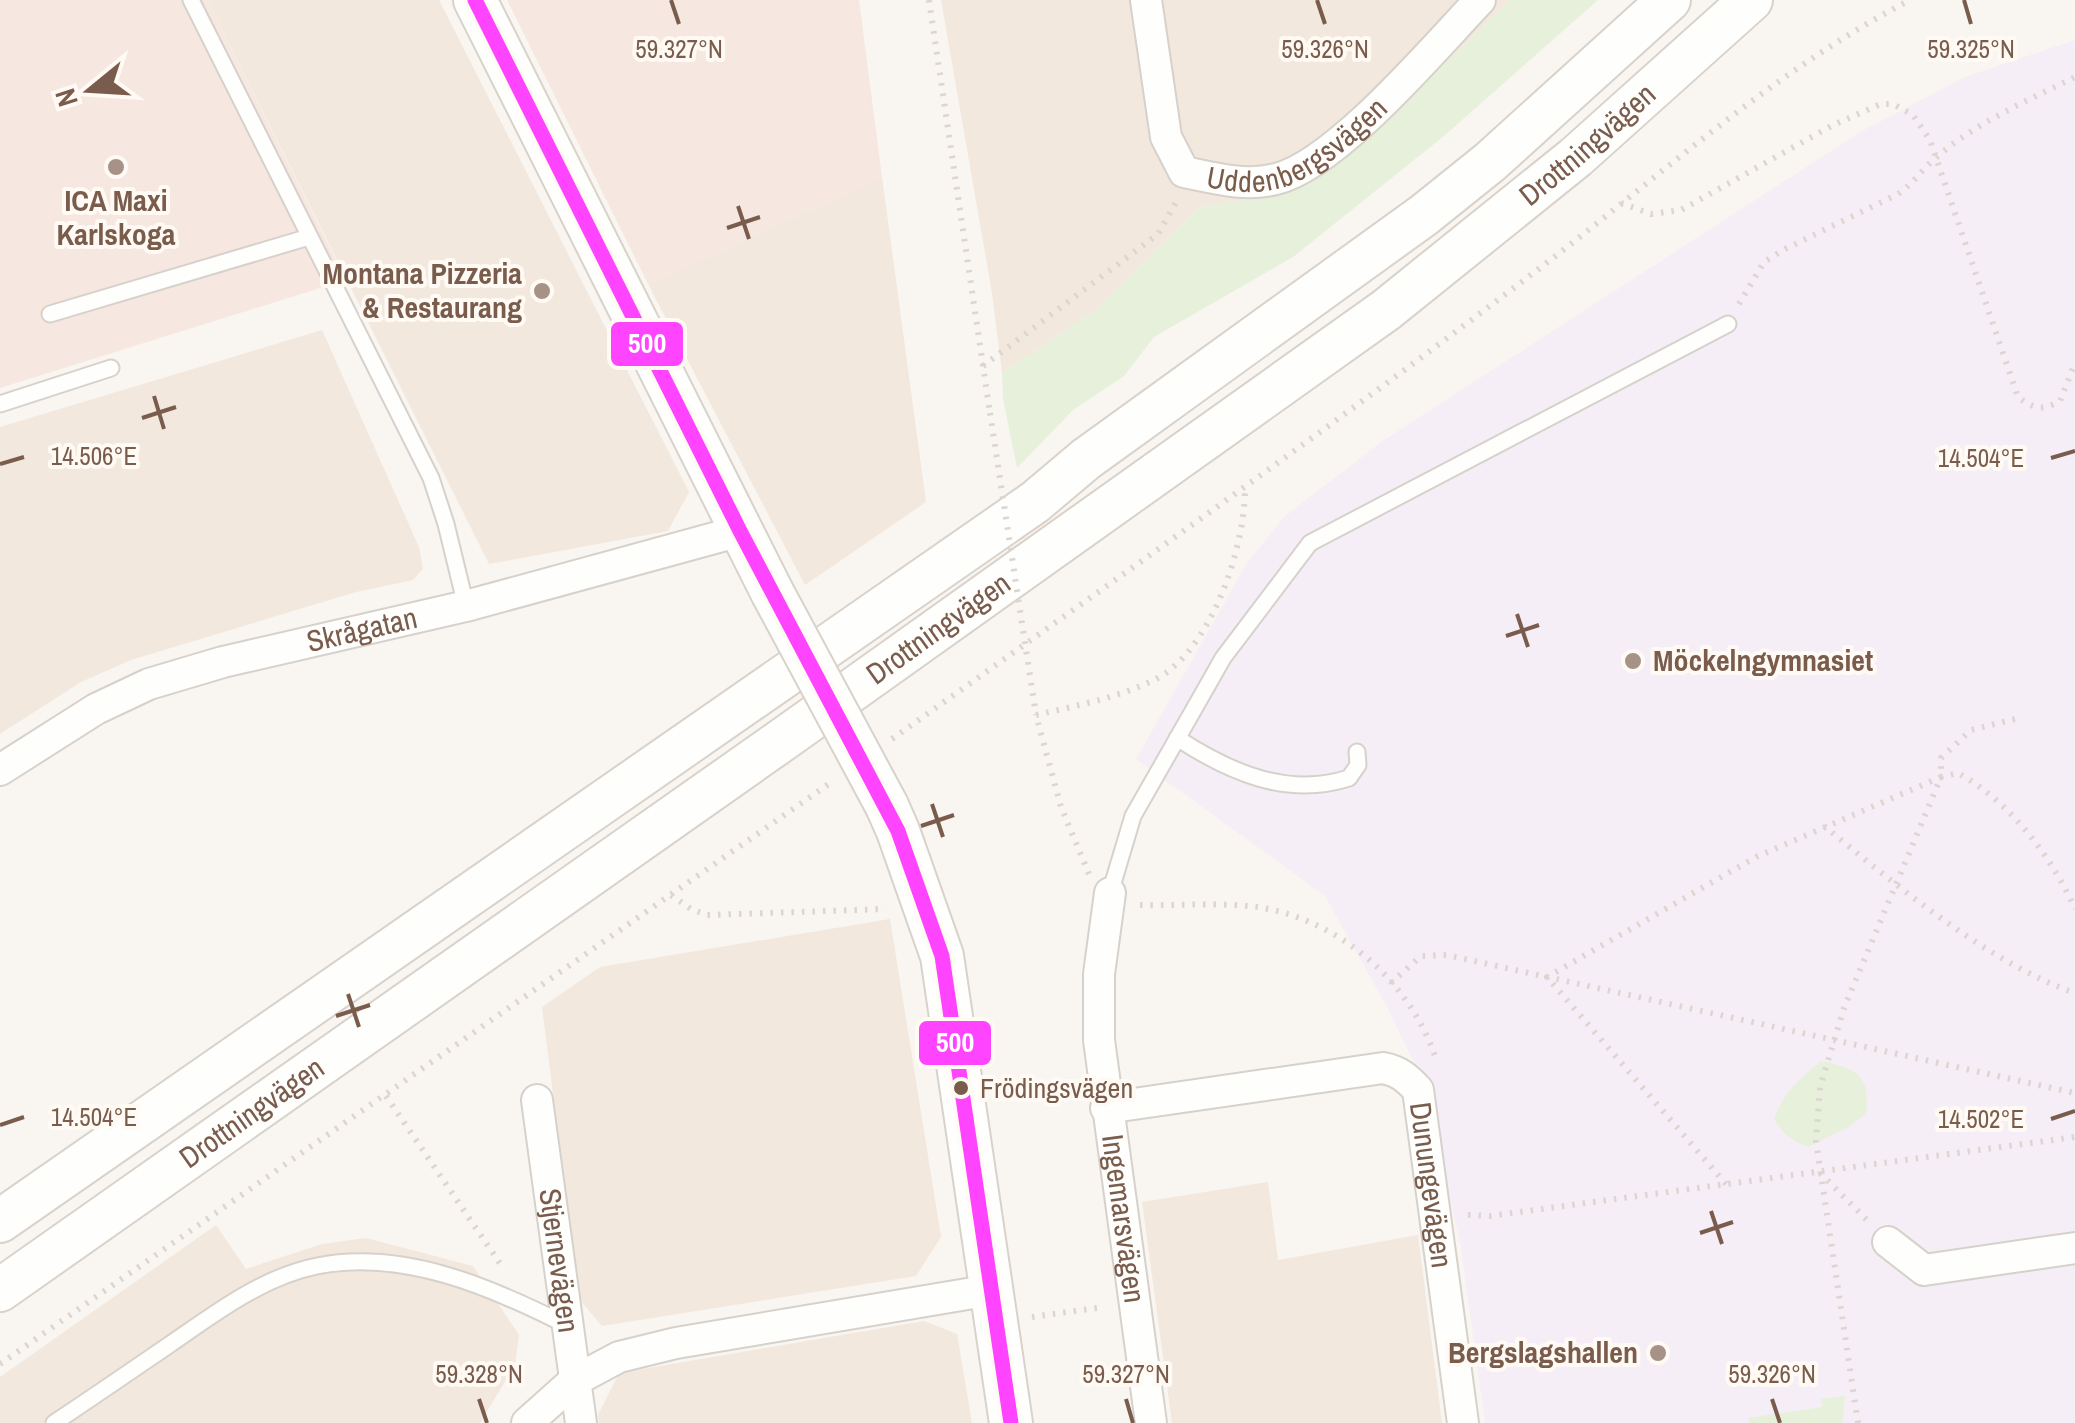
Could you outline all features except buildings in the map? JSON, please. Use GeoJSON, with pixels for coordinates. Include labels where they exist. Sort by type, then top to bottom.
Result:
{"type":"FeatureCollection","features":[{"type":"Feature","properties":{"kind":"main road"},"geometry":{"type":"LineString","coordinates":[[475,0],[740,531],[898,831],[942,956],[1010,1423]]}},
{"type":"Feature","properties":{"kind":"main road","name":"Drottningvägen"},"geometry":{"type":"LineString","coordinates":[[0,1221],[1034,502],[1086,459],[1424,215],[1490,162],[1669,0]]}},
{"type":"Feature","properties":{"kind":"main road","name":"Drottningvägen"},"geometry":{"type":"LineString","coordinates":[[0,1290],[1386,310],[1576,158],[1751,0]]}},
{"type":"Feature","properties":{"kind":"street","name":"Uddenbergsvägen"},"geometry":{"type":"LineString","coordinates":[[1146,0],[1166,137],[1184,172],[1236,183],[1278,179],[1320,156],[1371,114],[1480,0]]}},
{"type":"Feature","properties":{"kind":"street","name":"Skrågatan"},"geometry":{"type":"LineString","coordinates":[[0,770],[96,709],[149,684],[222,662],[466,606],[740,531]]}},
{"type":"Feature","properties":{"kind":"street","name":"Ingemarsvägen"},"geometry":{"type":"LineString","coordinates":[[1110,892],[1099,974],[1099,1040],[1150,1423]]}},
{"type":"Feature","properties":{"kind":"street","name":"Dunungevägen"},"geometry":{"type":"LineString","coordinates":[[1106,1108],[1383,1068],[1396,1070],[1418,1090],[1463,1423]]}},
{"type":"Feature","properties":{"kind":"street","name":"Stjernevägen"},"geometry":{"type":"LineString","coordinates":[[537,1100],[581,1423]]}},
{"type":"Feature","properties":{"kind":"street"},"geometry":{"type":"LineString","coordinates":[[1888,1242],[1924,1270],[2075,1248]]}},
{"type":"Feature","properties":{"kind":"street"},"geometry":{"type":"LineString","coordinates":[[527,1423],[574,1381],[619,1357],[676,1343],[994,1306]]}},
{"type":"Feature","properties":{"kind":"lane"},"geometry":{"type":"LineString","coordinates":[[190,0],[431,478],[466,606]]}},
{"type":"Feature","properties":{"kind":"lane"},"geometry":{"type":"LineString","coordinates":[[50,314],[309,237]]}},
{"type":"Feature","properties":{"kind":"lane"},"geometry":{"type":"LineString","coordinates":[[1110,892],[1133,816],[1177,738],[1223,658],[1310,543],[1728,324]]}},
{"type":"Feature","properties":{"kind":"lane"},"geometry":{"type":"LineString","coordinates":[[0,404],[111,368]]}},
{"type":"Feature","properties":{"kind":"lane"},"geometry":{"type":"LineString","coordinates":[[1177,738],[1218,764],[1248,776],[1314,787],[1349,778],[1358,765],[1357,752]]}},
{"type":"Feature","properties":{"kind":"lane"},"geometry":{"type":"LineString","coordinates":[[54,1423],[229,1305],[295,1272],[316,1266],[400,1265],[464,1280],[570,1327]]}},
{"type":"Feature","properties":{"kind":"path"},"geometry":{"type":"LineString","coordinates":[[929,0],[1036,715],[1061,807],[1084,867],[1091,878],[1134,906],[1252,906],[1274,910],[1340,936],[1391,983],[1426,1034],[1439,1067]]}},
{"type":"Feature","properties":{"kind":"path"},"geometry":{"type":"LineString","coordinates":[[880,747],[1245,486],[1732,116],[1863,24],[1910,0]]}},
{"type":"Feature","properties":{"kind":"path"},"geometry":{"type":"LineString","coordinates":[[1728,324],[1764,262],[1784,248],[1898,194],[1937,156],[2011,109],[2075,77]]}},
{"type":"Feature","properties":{"kind":"path"},"geometry":{"type":"LineString","coordinates":[[1621,203],[1651,214],[1681,210],[1833,125],[1881,104],[1893,104],[1912,116],[1937,156],[2018,397],[2033,408],[2046,409],[2060,401],[2075,364]]}},
{"type":"Feature","properties":{"kind":"path"},"geometry":{"type":"LineString","coordinates":[[983,366],[1158,234],[1174,207],[1184,172]]}},
{"type":"Feature","properties":{"kind":"path"},"geometry":{"type":"LineString","coordinates":[[1036,715],[1126,691],[1154,680],[1183,660],[1204,627],[1232,562],[1245,514],[1245,486]]}},
{"type":"Feature","properties":{"kind":"path"},"geometry":{"type":"LineString","coordinates":[[1858,1423],[1820,1172],[1816,1118],[1820,1087],[1832,1041],[1942,777],[1941,758],[1971,730],[2015,719]]}},
{"type":"Feature","properties":{"kind":"path"},"geometry":{"type":"LineString","coordinates":[[1547,977],[1756,857],[1958,773],[1973,781],[2014,818],[2038,846],[2075,910]]}},
{"type":"Feature","properties":{"kind":"path"},"geometry":{"type":"LineString","coordinates":[[0,1364],[835,780]]}},
{"type":"Feature","properties":{"kind":"path"},"geometry":{"type":"LineString","coordinates":[[1824,826],[1895,884],[2041,981],[2075,993]]}},
{"type":"Feature","properties":{"kind":"path"},"geometry":{"type":"LineString","coordinates":[[670,896],[707,915],[897,908]]}},
{"type":"Feature","properties":{"kind":"path"},"geometry":{"type":"LineString","coordinates":[[1391,983],[1411,963],[1431,953],[2075,1094]]}},
{"type":"Feature","properties":{"kind":"path"},"geometry":{"type":"LineString","coordinates":[[1547,977],[1726,1184]]}},
{"type":"Feature","properties":{"kind":"path"},"geometry":{"type":"LineString","coordinates":[[386,1096],[531,1307]]}},
{"type":"Feature","properties":{"kind":"path"},"geometry":{"type":"LineString","coordinates":[[1437,1215],[1462,1211],[1471,1218],[1490,1216],[2075,1137]]}},
{"type":"Feature","properties":{"kind":"path"},"geometry":{"type":"LineString","coordinates":[[1820,1172],[1888,1242]]}},
{"type":"Feature","properties":{"kind":"path"},"geometry":{"type":"LineString","coordinates":[[994,1306],[1134,1303]]}},
{"type":"Feature","properties":{"kind":"shaded area"},"geometry":{"type":"Polygon","coordinates":[[[0,0],[207,0],[346,280],[0,388],[0,0]]]}},
{"type":"Feature","properties":{"kind":"shaded area"},"geometry":{"type":"Polygon","coordinates":[[[207,0],[439,0],[689,492],[668,531],[489,564],[207,0]]]}},
{"type":"Feature","properties":{"kind":"shaded area"},"geometry":{"type":"Polygon","coordinates":[[[507,0],[859,0],[882,177],[648,284],[507,0]]]}},
{"type":"Feature","properties":{"kind":"shaded area"},"geometry":{"type":"Polygon","coordinates":[[[941,0],[1510,0],[1334,167],[1261,197],[1200,207],[1096,310],[1002,373],[992,293],[941,0]]]}},
{"type":"Feature","properties":{"kind":"shaded area","name":"Möckelngymnasiet"},"geometry":{"type":"Polygon","coordinates":[[[2075,40],[2075,1423],[1485,1423],[1461,1248],[1425,1085],[1388,1009],[1325,896],[1136,759],[1247,563],[1284,517],[1381,442],[1862,131],[1965,77],[2075,40]]]}},
{"type":"Feature","properties":{"kind":"shaded area"},"geometry":{"type":"Polygon","coordinates":[[[882,177],[926,502],[805,585],[648,284],[882,177]]]}},
{"type":"Feature","properties":{"kind":"shaded area"},"geometry":{"type":"Polygon","coordinates":[[[322,330],[419,547],[423,569],[413,580],[356,592],[131,660],[81,682],[0,734],[0,427],[322,330]]]}},
{"type":"Feature","properties":{"kind":"shaded area"},"geometry":{"type":"Polygon","coordinates":[[[890,919],[941,1237],[916,1276],[602,1326],[579,1299],[542,1007],[600,967],[890,919]]]}},
{"type":"Feature","properties":{"kind":"shaded area"},"geometry":{"type":"Polygon","coordinates":[[[1268,1182],[1278,1260],[1418,1235],[1442,1423],[1172,1423],[1142,1202],[1268,1182]]]}},
{"type":"Feature","properties":{"kind":"shaded area"},"geometry":{"type":"Polygon","coordinates":[[[216,1225],[246,1269],[322,1244],[366,1238],[473,1266],[519,1335],[515,1365],[480,1423],[0,1423],[0,1377],[216,1225]]]}},
{"type":"Feature","properties":{"kind":"shaded area"},"geometry":{"type":"Polygon","coordinates":[[[924,1321],[957,1334],[972,1423],[599,1423],[598,1415],[619,1373],[924,1321]]]}},
{"type":"Feature","properties":{"kind":"green space"},"geometry":{"type":"Polygon","coordinates":[[[1510,0],[1598,0],[1444,136],[1293,257],[1154,337],[1124,376],[1073,410],[1017,468],[1003,399],[1002,373],[1096,310],[1200,207],[1261,197],[1334,167],[1510,0]]]}},
{"type":"Feature","properties":{"kind":"green space"},"geometry":{"type":"Polygon","coordinates":[[[1821,1061],[1844,1067],[1858,1076],[1866,1090],[1866,1114],[1808,1147],[1788,1136],[1774,1119],[1793,1087],[1821,1061]]]}},
{"type":"Feature","properties":{"kind":"green space"},"geometry":{"type":"Polygon","coordinates":[[[1845,1396],[1842,1423],[1749,1423],[1748,1418],[1822,1407],[1821,1399],[1845,1396]]]}},
{"type":"Feature","properties":{"kind":"transit line","name":"500"},"geometry":{"type":"LineString","coordinates":[[475,0],[740,531],[898,831],[942,956],[1011,1423]]}},
{"type":"Feature","properties":{"kind":"place","name":"ICA Maxi Karlskoga"},"geometry":{"type":"Point","coordinates":[116,167]}},
{"type":"Feature","properties":{"kind":"place","name":"Montana Pizzeria & Restaurang"},"geometry":{"type":"Point","coordinates":[542,291]}},
{"type":"Feature","properties":{"kind":"place","name":"Möckelngymnasiet"},"geometry":{"type":"Point","coordinates":[1633,661]}},
{"type":"Feature","properties":{"kind":"place","name":"Frödingsvägen"},"geometry":{"type":"Point","coordinates":[961,1088]}},
{"type":"Feature","properties":{"kind":"place","name":"Bergslagshallen"},"geometry":{"type":"Point","coordinates":[1658,1353]}}]}
